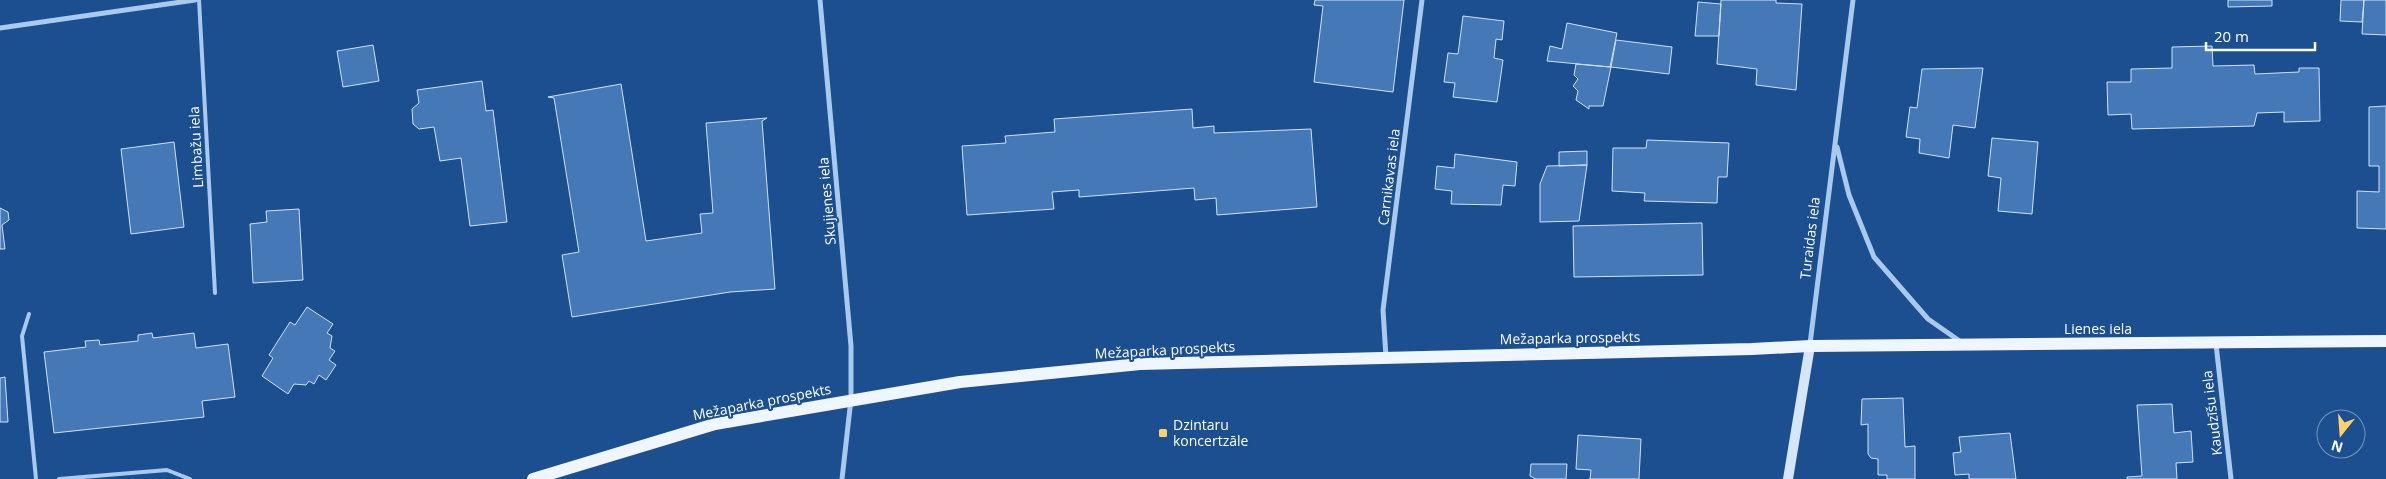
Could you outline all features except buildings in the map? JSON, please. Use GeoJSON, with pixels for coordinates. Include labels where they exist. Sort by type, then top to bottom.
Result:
{"type":"FeatureCollection","features":[{"type":"Feature","properties":{"kind":"main road","name":"Lienes iela"},"geometry":{"type":"LineString","coordinates":[[1810,346],[2216,344],[2386,340]]}},
{"type":"Feature","properties":{"kind":"main road","name":"Mežaparka prospekts"},"geometry":{"type":"LineString","coordinates":[[533,479],[715,424],[851,399],[960,382],[1140,364],[1810,346]]}},
{"type":"Feature","properties":{"kind":"street"},"geometry":{"type":"LineString","coordinates":[[0,28],[195,0]]}},
{"type":"Feature","properties":{"kind":"street","name":"Skujienes iela"},"geometry":{"type":"LineString","coordinates":[[820,0],[851,346],[851,399],[842,479]]}},
{"type":"Feature","properties":{"kind":"street","name":"Carnikavas iela"},"geometry":{"type":"LineString","coordinates":[[1386,357],[1383,310],[1422,0]]}},
{"type":"Feature","properties":{"kind":"street","name":"Turaidas iela"},"geometry":{"type":"LineString","coordinates":[[1788,479],[1810,346],[1853,0]]}},
{"type":"Feature","properties":{"kind":"street"},"geometry":{"type":"LineString","coordinates":[[1836,144],[1849,194],[1874,258],[1928,318],[1966,345]]}},
{"type":"Feature","properties":{"kind":"street","name":"Kaudzīšu iela"},"geometry":{"type":"LineString","coordinates":[[2216,344],[2231,479]]}},
{"type":"Feature","properties":{"kind":"lane","name":"Limbažu iela"},"geometry":{"type":"LineString","coordinates":[[199,0],[215,293]]}},
{"type":"Feature","properties":{"kind":"lane"},"geometry":{"type":"LineString","coordinates":[[29,314],[22,336],[36,479]]}},
{"type":"Feature","properties":{"kind":"lane"},"geometry":{"type":"LineString","coordinates":[[59,479],[167,470],[190,479]]}},
{"type":"Feature","properties":{"kind":"place","name":"Dzintaru koncertzāle"},"geometry":{"type":"Point","coordinates":[1163,433]}}]}
